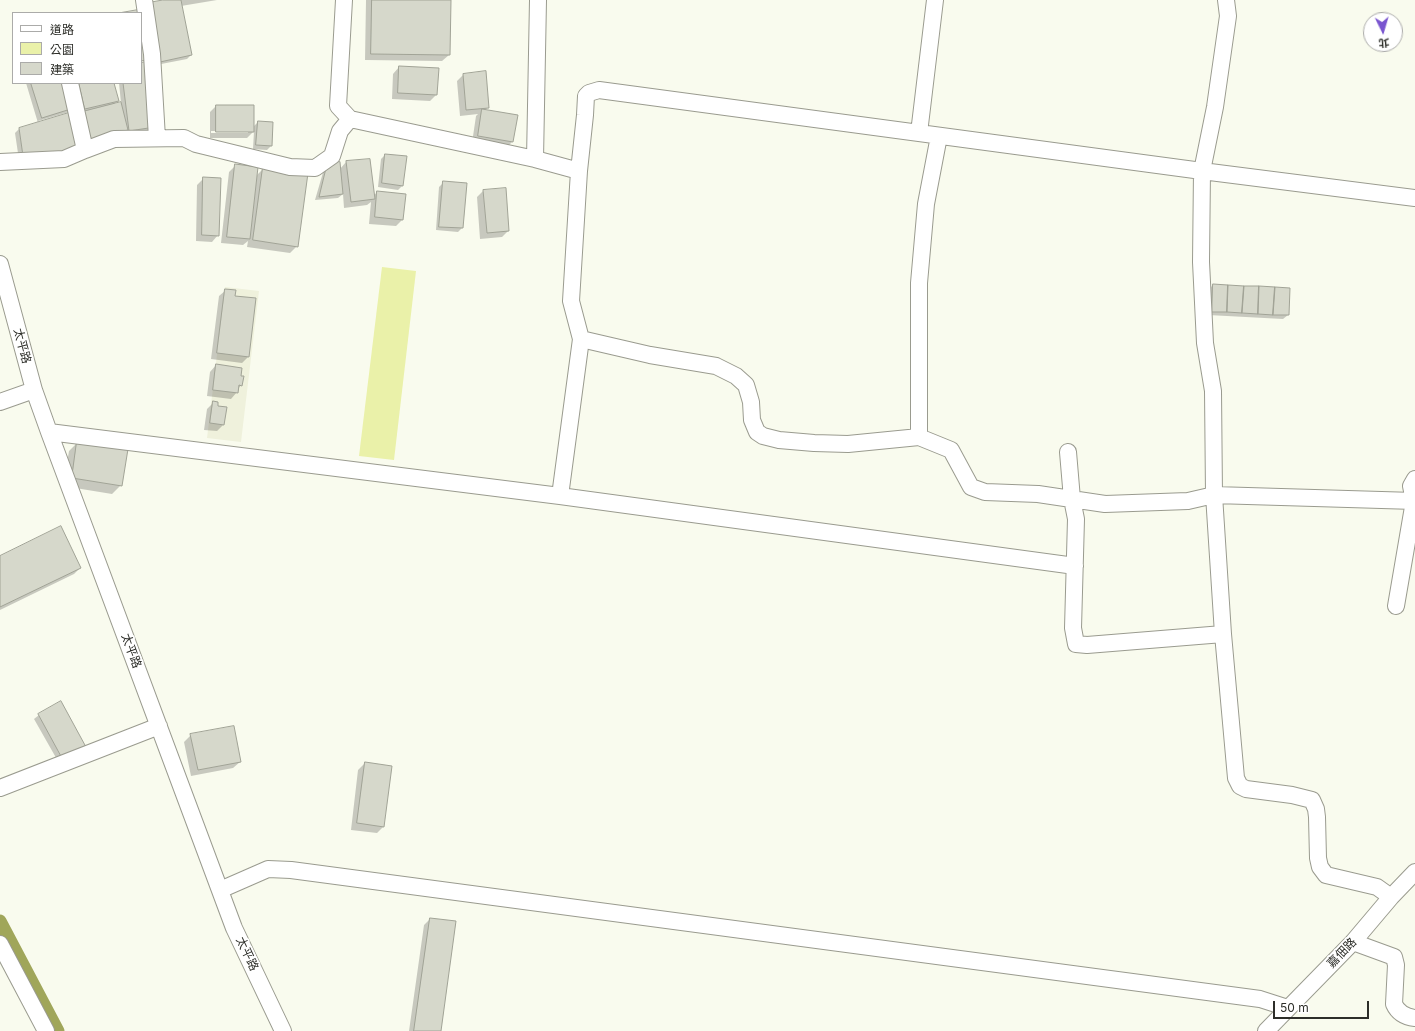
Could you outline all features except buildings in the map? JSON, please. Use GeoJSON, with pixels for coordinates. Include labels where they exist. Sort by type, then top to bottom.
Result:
{"type":"FeatureCollection","features":[{"type":"Feature","properties":{"kind":"street"},"geometry":{"type":"LineString","coordinates":[[144,0],[152,54],[157,138]]}},
{"type":"Feature","properties":{"kind":"street"},"geometry":{"type":"LineString","coordinates":[[344,0],[338,106],[350,119],[579,171]]}},
{"type":"Feature","properties":{"kind":"street"},"geometry":{"type":"LineString","coordinates":[[535,160],[538,0]]}},
{"type":"Feature","properties":{"kind":"street"},"geometry":{"type":"LineString","coordinates":[[920,133],[935,0]]}},
{"type":"Feature","properties":{"kind":"street"},"geometry":{"type":"LineString","coordinates":[[1226,0],[1228,16],[1215,108],[1202,171],[1201,262],[1205,344],[1213,391],[1214,495],[1223,634],[1236,778],[1240,786],[1246,789],[1292,795],[1312,800],[1316,809],[1317,817],[1318,858],[1320,867],[1326,875],[1377,887],[1391,897]]}},
{"type":"Feature","properties":{"kind":"street"},"geometry":{"type":"LineString","coordinates":[[70,84],[85,150]]}},
{"type":"Feature","properties":{"kind":"street"},"geometry":{"type":"LineString","coordinates":[[560,496],[581,339],[571,301],[579,171],[586,96],[589,93],[599,90],[1415,198]]}},
{"type":"Feature","properties":{"kind":"street"},"geometry":{"type":"LineString","coordinates":[[0,162],[64,159],[114,140],[184,138],[196,144],[290,167],[316,168],[332,156],[340,131],[350,119]]}},
{"type":"Feature","properties":{"kind":"street"},"geometry":{"type":"LineString","coordinates":[[918,437],[918,283],[926,204],[939,136]]}},
{"type":"Feature","properties":{"kind":"street","name":"太平路"},"geometry":{"type":"LineString","coordinates":[[0,264],[6,310],[49,432],[160,726],[234,928],[283,1031]]}},
{"type":"Feature","properties":{"kind":"street"},"geometry":{"type":"LineString","coordinates":[[581,339],[650,355],[716,366],[736,376],[746,385],[751,402],[752,420],[757,432],[763,436],[779,440],[848,444],[918,437],[951,450],[971,487],[985,492],[1038,494],[1112,503],[1188,501],[1214,495],[1415,501]]}},
{"type":"Feature","properties":{"kind":"street"},"geometry":{"type":"LineString","coordinates":[[0,402],[34,390]]}},
{"type":"Feature","properties":{"kind":"street"},"geometry":{"type":"LineString","coordinates":[[49,432],[560,496],[1075,566]]}},
{"type":"Feature","properties":{"kind":"street"},"geometry":{"type":"LineString","coordinates":[[1068,452],[1072,499],[1076,519],[1073,628],[1076,644],[1087,645],[1223,634]]}},
{"type":"Feature","properties":{"kind":"street"},"geometry":{"type":"LineString","coordinates":[[1396,606],[1415,501],[1411,486],[1415,479]]}},
{"type":"Feature","properties":{"kind":"street"},"geometry":{"type":"LineString","coordinates":[[0,788],[160,726]]}},
{"type":"Feature","properties":{"kind":"street"},"geometry":{"type":"LineString","coordinates":[[220,890],[268,869],[291,870],[1260,999],[1288,1008]]}},
{"type":"Feature","properties":{"kind":"street","name":"嘉佃路"},"geometry":{"type":"LineString","coordinates":[[1266,1031],[1353,942],[1391,897],[1415,872]]}},
{"type":"Feature","properties":{"kind":"street"},"geometry":{"type":"LineString","coordinates":[[1353,942],[1394,957],[1396,965],[1394,1004],[1398,1010],[1408,1018],[1415,1018]]}},
{"type":"Feature","properties":{"kind":"street"},"geometry":{"type":"LineString","coordinates":[[0,944],[46,1031]]}},
{"type":"Feature","properties":{"kind":"shaded area"},"geometry":{"type":"Polygon","coordinates":[[[225,287],[259,291],[241,442],[207,438],[225,287]]]}},
{"type":"Feature","properties":{"kind":"green space"},"geometry":{"type":"Polygon","coordinates":[[[382,267],[416,271],[394,460],[359,456],[382,267]]]}},
{"type":"Feature","properties":{"kind":"waterway"},"geometry":{"type":"LineString","coordinates":[[0,921],[58,1031]]}}]}
